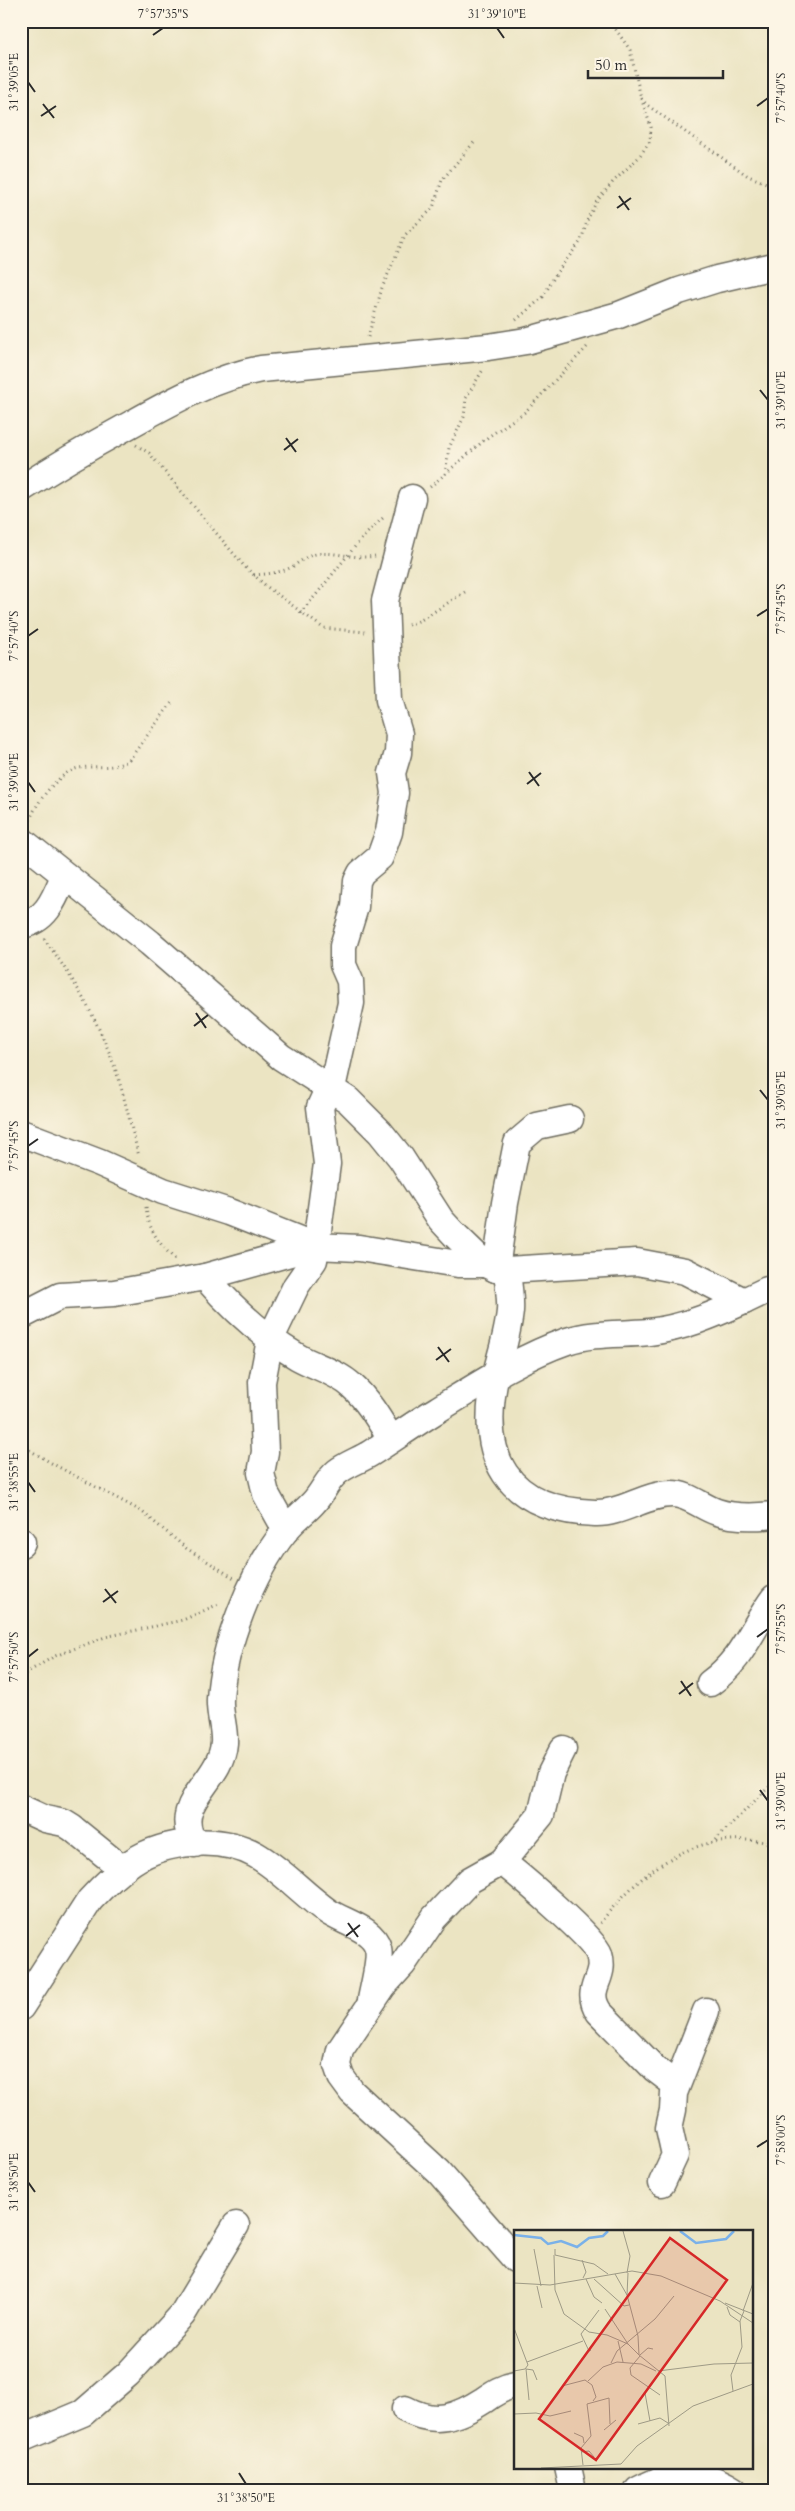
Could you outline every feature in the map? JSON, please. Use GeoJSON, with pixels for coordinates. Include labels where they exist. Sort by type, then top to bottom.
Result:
{"type":"FeatureCollection","features":[{"type":"Feature","properties":{"kind":"street"},"geometry":{"type":"LineString","coordinates":[[21,489],[160,407],[225,378],[261,369],[488,347],[572,329],[646,305],[680,291],[774,266]]}},
{"type":"Feature","properties":{"kind":"street"},"geometry":{"type":"LineString","coordinates":[[286,1530],[266,1494],[261,1473],[265,1452],[262,1382],[270,1340],[296,1286],[314,1260],[327,1164],[320,1107],[324,1096],[332,1088],[351,1003],[350,981],[343,965],[343,946],[355,906],[357,881],[361,872],[380,857],[389,832],[395,793],[392,773],[398,753],[399,734],[389,700],[386,631],[387,589],[412,498]]}},
{"type":"Feature","properties":{"kind":"street"},"geometry":{"type":"LineString","coordinates":[[22,841],[150,944],[281,1057],[332,1088],[380,1132],[401,1158],[441,1220],[496,1267]]}},
{"type":"Feature","properties":{"kind":"street"},"geometry":{"type":"LineString","coordinates":[[27,924],[44,914],[64,876]]}},
{"type":"Feature","properties":{"kind":"street"},"geometry":{"type":"LineString","coordinates":[[570,1119],[537,1126],[517,1143],[505,1203],[496,1267],[510,1310],[496,1375],[490,1418],[492,1444],[498,1464],[524,1494],[541,1504],[569,1511],[597,1514],[621,1509],[655,1496],[672,1494],[681,1495],[718,1512],[741,1517],[774,1515]]}},
{"type":"Feature","properties":{"kind":"street"},"geometry":{"type":"LineString","coordinates":[[21,1133],[100,1163],[143,1183],[229,1212],[315,1246]]}},
{"type":"Feature","properties":{"kind":"street"},"geometry":{"type":"LineString","coordinates":[[21,1316],[60,1296],[114,1293],[205,1278],[315,1246],[359,1248],[458,1264],[496,1267],[637,1262],[685,1271],[765,1291]]}},
{"type":"Feature","properties":{"kind":"street"},"geometry":{"type":"LineString","coordinates":[[205,1278],[222,1297],[270,1340],[299,1357],[339,1376],[353,1386],[391,1439]]}},
{"type":"Feature","properties":{"kind":"street"},"geometry":{"type":"LineString","coordinates":[[194,1844],[189,1835],[186,1814],[222,1756],[224,1742],[220,1712],[223,1683],[238,1618],[252,1586],[286,1530],[313,1503],[335,1474],[496,1375],[568,1340],[595,1335],[670,1329],[706,1318],[765,1291]]}},
{"type":"Feature","properties":{"kind":"street"},"geometry":{"type":"LineString","coordinates":[[710,1683],[727,1671],[774,1598]]}},
{"type":"Feature","properties":{"kind":"street"},"geometry":{"type":"LineString","coordinates":[[514,2258],[439,2172],[352,2092],[341,2077],[337,2065],[340,2050],[383,1986],[416,1948],[434,1918],[470,1880],[502,1862],[541,1815],[551,1773],[563,1749]]}},
{"type":"Feature","properties":{"kind":"street"},"geometry":{"type":"LineString","coordinates":[[21,1808],[45,1819],[64,1823],[72,1828],[114,1862],[118,1872]]}},
{"type":"Feature","properties":{"kind":"street"},"geometry":{"type":"LineString","coordinates":[[21,2007],[90,1900],[118,1872],[134,1861],[158,1849],[194,1844],[222,1844],[256,1856],[332,1915],[363,1930],[374,1940],[379,1949],[371,2005]]}},
{"type":"Feature","properties":{"kind":"street"},"geometry":{"type":"LineString","coordinates":[[502,1862],[588,1939],[598,1953],[601,1967],[599,1980],[592,1992],[592,2001],[599,2012],[655,2069],[676,2085]]}},
{"type":"Feature","properties":{"kind":"street"},"geometry":{"type":"LineString","coordinates":[[662,2183],[675,2155],[669,2128],[676,2085],[706,2011]]}},
{"type":"Feature","properties":{"kind":"street"},"geometry":{"type":"LineString","coordinates":[[21,2439],[82,2413],[128,2374],[182,2315],[236,2225]]}},
{"type":"Feature","properties":{"kind":"street"},"geometry":{"type":"LineString","coordinates":[[405,2409],[428,2419],[449,2417],[474,2406],[503,2388],[514,2385]]}},
{"type":"Feature","properties":{"kind":"street"},"geometry":{"type":"LineString","coordinates":[[568,2468],[573,2490]]}},
{"type":"Feature","properties":{"kind":"street"},"geometry":{"type":"LineString","coordinates":[[638,2490],[666,2477],[682,2473],[719,2481],[734,2490]]}},
{"type":"Feature","properties":{"kind":"path"},"geometry":{"type":"LineString","coordinates":[[513,322],[543,297],[557,272],[581,241],[588,218],[597,201],[613,182],[639,157],[650,141],[651,127],[641,98],[630,50],[610,21]]}},
{"type":"Feature","properties":{"kind":"path"},"geometry":{"type":"LineString","coordinates":[[641,98],[647,105],[748,176],[774,186]]}},
{"type":"Feature","properties":{"kind":"path"},"geometry":{"type":"LineString","coordinates":[[370,357],[368,339],[372,320],[382,288],[405,234],[433,208],[442,180],[475,141]]}},
{"type":"Feature","properties":{"kind":"path"},"geometry":{"type":"LineString","coordinates":[[300,613],[325,586],[346,556],[377,524],[445,474],[488,437],[526,412],[593,342]]}},
{"type":"Feature","properties":{"kind":"path"},"geometry":{"type":"LineString","coordinates":[[445,474],[449,448],[464,416],[466,398],[486,362],[488,347]]}},
{"type":"Feature","properties":{"kind":"path"},"geometry":{"type":"LineString","coordinates":[[110,435],[135,444],[149,453],[253,575],[300,613],[323,628],[334,631],[395,630],[422,620],[465,592]]}},
{"type":"Feature","properties":{"kind":"path"},"geometry":{"type":"LineString","coordinates":[[253,575],[272,574],[316,554],[370,557],[400,546]]}},
{"type":"Feature","properties":{"kind":"path"},"geometry":{"type":"LineString","coordinates":[[22,841],[36,804],[49,790],[73,770],[121,765],[129,760],[173,701]]}},
{"type":"Feature","properties":{"kind":"path"},"geometry":{"type":"LineString","coordinates":[[27,924],[72,978],[102,1036],[116,1071],[139,1157],[147,1217],[160,1245],[178,1261]]}},
{"type":"Feature","properties":{"kind":"path"},"geometry":{"type":"LineString","coordinates":[[21,1445],[141,1511],[186,1548],[222,1572],[252,1586]]}},
{"type":"Feature","properties":{"kind":"path"},"geometry":{"type":"LineString","coordinates":[[21,1676],[55,1656],[105,1636],[183,1620],[213,1607]]}},
{"type":"Feature","properties":{"kind":"path"},"geometry":{"type":"LineString","coordinates":[[714,1840],[774,1782]]}},
{"type":"Feature","properties":{"kind":"path"},"geometry":{"type":"LineString","coordinates":[[588,1939],[610,1910],[648,1872],[681,1852],[714,1840],[740,1839],[774,1844]]}}]}
